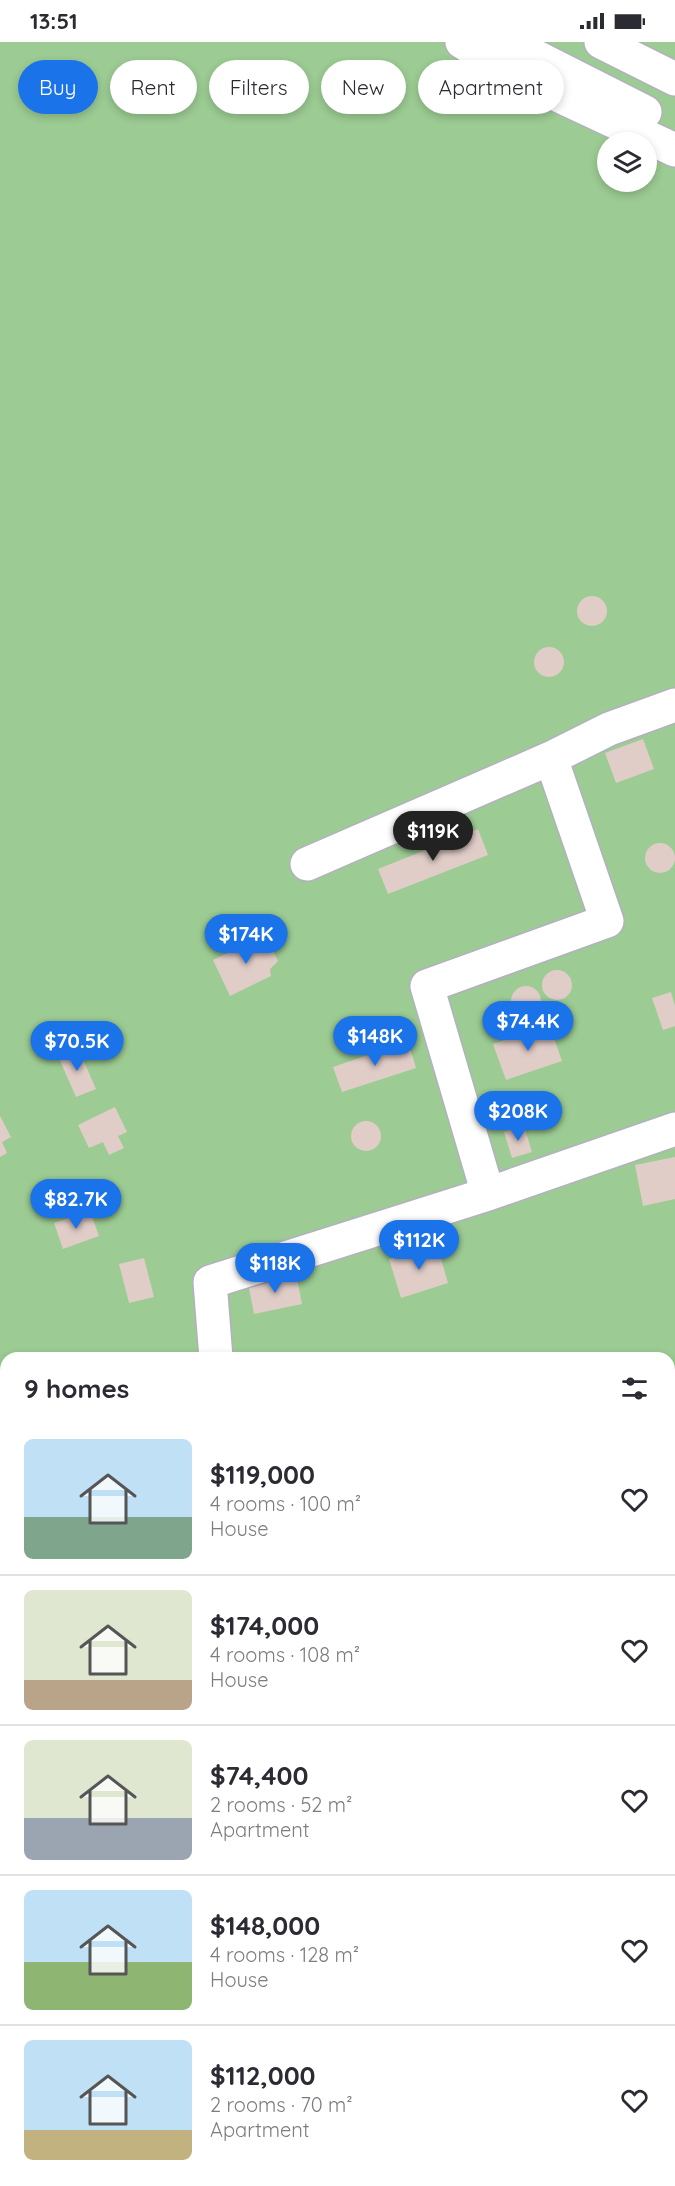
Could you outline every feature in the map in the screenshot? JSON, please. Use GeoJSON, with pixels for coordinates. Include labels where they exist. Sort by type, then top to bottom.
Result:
{"type":"FeatureCollection","features":[{"type":"Feature","properties":{"kind":"main road"},"geometry":{"type":"LineString","coordinates":[[462,42],[521,78],[675,150]]}},
{"type":"Feature","properties":{"kind":"main road"},"geometry":{"type":"LineString","coordinates":[[507,42],[675,126]]}},
{"type":"Feature","properties":{"kind":"main road"},"geometry":{"type":"LineString","coordinates":[[602,42],[675,79]]}},
{"type":"Feature","properties":{"kind":"main road"},"geometry":{"type":"LineString","coordinates":[[307,864],[550,758],[609,729],[675,705]]}},
{"type":"Feature","properties":{"kind":"main road"},"geometry":{"type":"LineString","coordinates":[[488,1194],[427,986],[607,921],[550,758]]}},
{"type":"Feature","properties":{"kind":"main road"},"geometry":{"type":"LineString","coordinates":[[216,1352],[210,1282],[488,1194],[675,1130]]}},
{"type":"Feature","properties":{"kind":"green space"},"geometry":{"type":"Polygon","coordinates":[[[0,42],[675,42],[675,1352],[0,1352],[0,42]]]}},
{"type":"Feature","properties":{"kind":"building"},"geometry":{"type":"Polygon","coordinates":[[[592,596],[603,600],[607,611],[603,622],[592,626],[581,622],[577,611],[581,600],[592,596]]]}},
{"type":"Feature","properties":{"kind":"building"},"geometry":{"type":"Polygon","coordinates":[[[549,647],[560,651],[564,662],[560,673],[549,677],[538,673],[534,662],[538,651],[549,647]]]}},
{"type":"Feature","properties":{"kind":"building"},"geometry":{"type":"Polygon","coordinates":[[[643,739],[654,769],[616,783],[605,753],[643,739]]]}},
{"type":"Feature","properties":{"kind":"building"},"geometry":{"type":"Polygon","coordinates":[[[478,829],[488,855],[388,894],[378,869],[478,829]]]}},
{"type":"Feature","properties":{"kind":"building"},"geometry":{"type":"Polygon","coordinates":[[[660,843],[671,847],[675,858],[671,869],[660,873],[649,869],[645,858],[649,847],[660,843]]]}},
{"type":"Feature","properties":{"kind":"building"},"geometry":{"type":"Polygon","coordinates":[[[265,935],[278,961],[270,969],[271,976],[230,996],[213,960],[265,935]]]}},
{"type":"Feature","properties":{"kind":"building"},"geometry":{"type":"Polygon","coordinates":[[[557,970],[568,974],[572,985],[568,996],[557,1000],[546,996],[542,985],[546,974],[557,970]]]}},
{"type":"Feature","properties":{"kind":"building"},"geometry":{"type":"Polygon","coordinates":[[[526,986],[537,990],[541,1001],[537,1012],[526,1016],[515,1012],[511,1001],[515,990],[526,986]]]}},
{"type":"Feature","properties":{"kind":"building"},"geometry":{"type":"Polygon","coordinates":[[[671,992],[675,1006],[675,1026],[663,1030],[652,998],[671,992]]]}},
{"type":"Feature","properties":{"kind":"building"},"geometry":{"type":"Polygon","coordinates":[[[549,1024],[562,1061],[506,1080],[493,1044],[549,1024]]]}},
{"type":"Feature","properties":{"kind":"building"},"geometry":{"type":"Polygon","coordinates":[[[408,1041],[416,1068],[342,1092],[333,1067],[408,1041]]]}},
{"type":"Feature","properties":{"kind":"building"},"geometry":{"type":"Polygon","coordinates":[[[78,1048],[96,1089],[76,1097],[58,1056],[78,1048]]]}},
{"type":"Feature","properties":{"kind":"building"},"geometry":{"type":"Polygon","coordinates":[[[115,1107],[127,1132],[118,1136],[124,1148],[109,1155],[103,1142],[89,1148],[78,1125],[115,1107]]]}},
{"type":"Feature","properties":{"kind":"building"},"geometry":{"type":"Polygon","coordinates":[[[0,1116],[11,1137],[2,1142],[7,1153],[0,1157],[0,1116]]]}},
{"type":"Feature","properties":{"kind":"building"},"geometry":{"type":"Polygon","coordinates":[[[366,1121],[377,1125],[381,1136],[377,1147],[366,1151],[355,1147],[351,1136],[355,1125],[366,1121]]]}},
{"type":"Feature","properties":{"kind":"building"},"geometry":{"type":"Polygon","coordinates":[[[524,1126],[532,1152],[512,1158],[504,1132],[524,1126]]]}},
{"type":"Feature","properties":{"kind":"building"},"geometry":{"type":"Polygon","coordinates":[[[675,1157],[675,1199],[643,1206],[635,1165],[675,1157]]]}},
{"type":"Feature","properties":{"kind":"building"},"geometry":{"type":"Polygon","coordinates":[[[90,1211],[99,1236],[63,1249],[54,1223],[90,1211]]]}},
{"type":"Feature","properties":{"kind":"building"},"geometry":{"type":"Polygon","coordinates":[[[437,1245],[448,1283],[401,1298],[389,1259],[437,1245]]]}},
{"type":"Feature","properties":{"kind":"building"},"geometry":{"type":"Polygon","coordinates":[[[144,1258],[154,1297],[129,1303],[119,1264],[144,1258]]]}},
{"type":"Feature","properties":{"kind":"building"},"geometry":{"type":"Polygon","coordinates":[[[296,1273],[302,1304],[254,1314],[248,1283],[296,1273]]]}}]}
